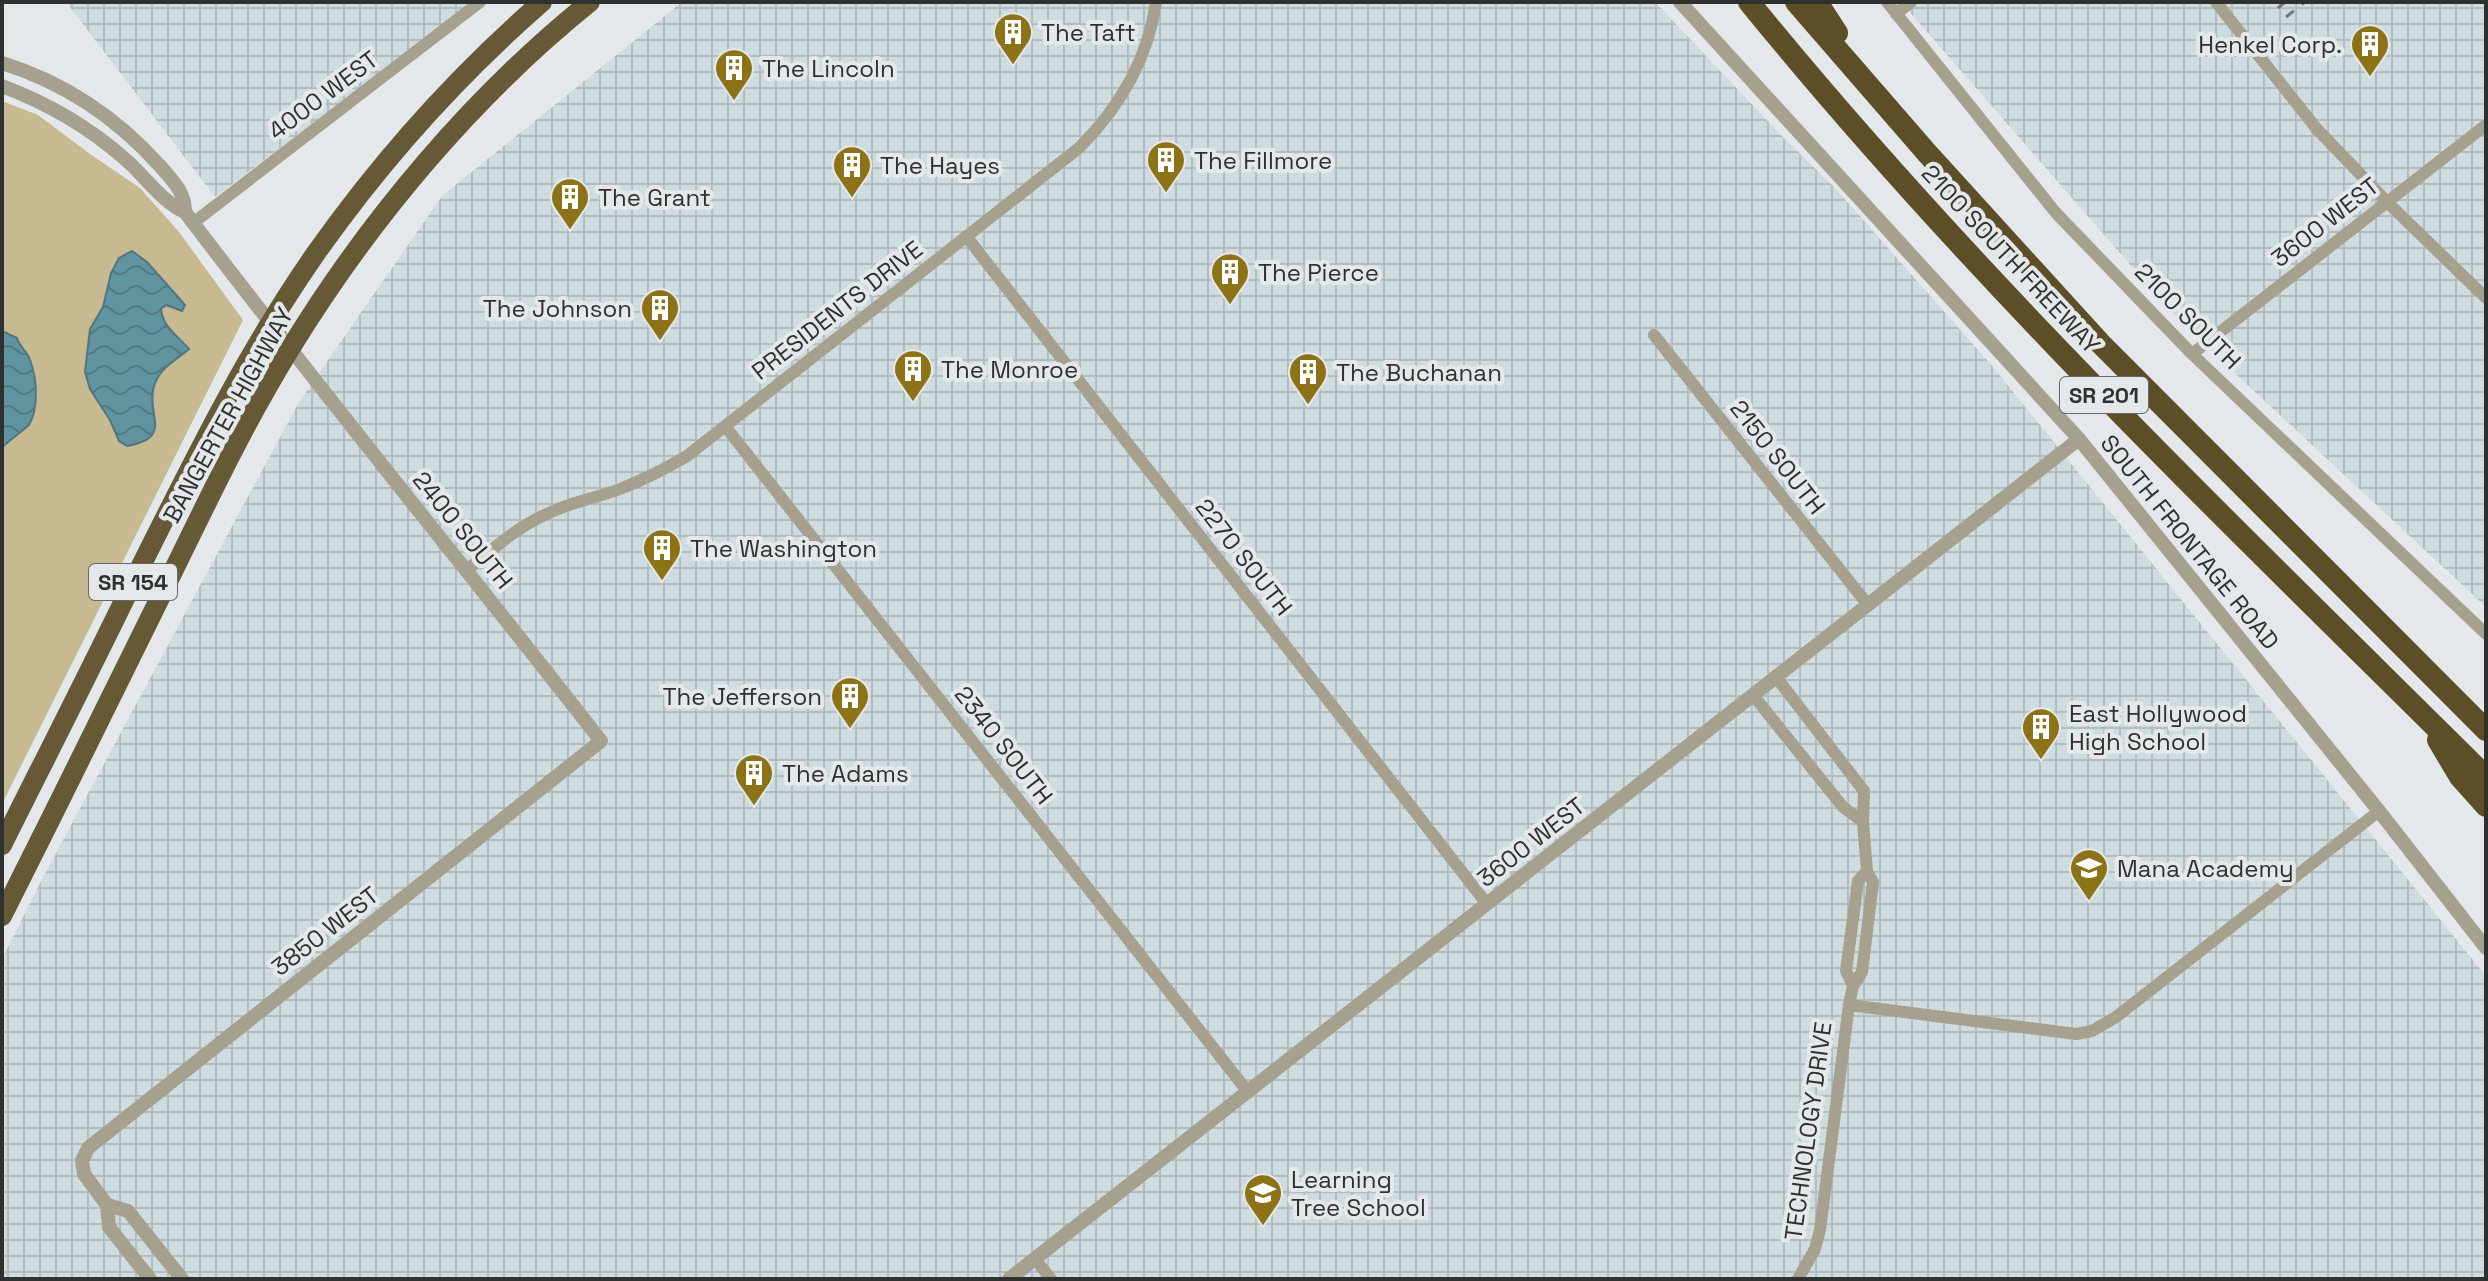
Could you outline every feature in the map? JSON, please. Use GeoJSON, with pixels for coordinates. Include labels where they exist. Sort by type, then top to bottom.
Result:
{"type":"FeatureCollection","features":[{"type":"Feature","properties":{"kind":"highway","name":"BANGERTER HIGHWAY"},"geometry":{"type":"LineString","coordinates":[[2,845],[226,399],[271,323],[316,254],[360,195],[466,73],[542,2]]}},
{"type":"Feature","properties":{"kind":"highway","name":"BANGERTER HIGHWAY"},"geometry":{"type":"LineString","coordinates":[[2,916],[232,452],[290,348],[381,218],[443,144],[509,75],[590,2]]}},
{"type":"Feature","properties":{"kind":"highway"},"geometry":{"type":"LineString","coordinates":[[1734,2],[1802,67]]}},
{"type":"Feature","properties":{"kind":"highway","name":"2100 SOUTH FREEWAY"},"geometry":{"type":"LineString","coordinates":[[1749,2],[1901,180],[2047,338],[2486,777]]}},
{"type":"Feature","properties":{"kind":"highway","name":"2100 SOUTH FREEWAY"},"geometry":{"type":"LineString","coordinates":[[1796,2],[2100,343],[2486,730]]}},
{"type":"Feature","properties":{"kind":"highway"},"geometry":{"type":"LineString","coordinates":[[1817,2],[1865,83]]}},
{"type":"Feature","properties":{"kind":"highway"},"geometry":{"type":"LineString","coordinates":[[2312,557],[2486,721]]}},
{"type":"Feature","properties":{"kind":"highway"},"geometry":{"type":"LineString","coordinates":[[2420,712],[2460,777],[2486,806]]}},
{"type":"Feature","properties":{"kind":"street","name":"4000 WEST"},"geometry":{"type":"LineString","coordinates":[[189,218],[480,2]]}},
{"type":"Feature","properties":{"kind":"street","name":"PRESIDENTS DRIVE"},"geometry":{"type":"LineString","coordinates":[[467,570],[534,520],[669,467],[1079,148],[1100,127],[1133,77],[1153,23],[1156,2]]}},
{"type":"Feature","properties":{"kind":"street","name":"SOUTH FRONTAGE ROAD"},"geometry":{"type":"LineString","coordinates":[[1680,2],[2079,439],[2486,948]]}},
{"type":"Feature","properties":{"kind":"street","name":"2100 SOUTH"},"geometry":{"type":"LineString","coordinates":[[1887,2],[2056,213],[2192,354],[2486,634]]}},
{"type":"Feature","properties":{"kind":"street"},"geometry":{"type":"LineString","coordinates":[[1896,14],[1911,2]]}},
{"type":"Feature","properties":{"kind":"street"},"geometry":{"type":"LineString","coordinates":[[2216,2],[2316,128],[2486,298]]}},
{"type":"Feature","properties":{"kind":"street"},"geometry":{"type":"LineString","coordinates":[[2,63],[62,88],[112,121],[167,174],[185,197],[189,218]]}},
{"type":"Feature","properties":{"kind":"street"},"geometry":{"type":"LineString","coordinates":[[2,86],[42,103],[82,126],[134,166],[173,207],[189,218]]}},
{"type":"Feature","properties":{"kind":"street","name":"3600 WEST"},"geometry":{"type":"LineString","coordinates":[[2192,354],[2486,125]]}},
{"type":"Feature","properties":{"kind":"street","name":"2400 SOUTH"},"geometry":{"type":"LineString","coordinates":[[189,218],[601,741]]}},
{"type":"Feature","properties":{"kind":"street","name":"2270 SOUTH"},"geometry":{"type":"LineString","coordinates":[[966,236],[1487,904]]}},
{"type":"Feature","properties":{"kind":"street","name":"2150 SOUTH"},"geometry":{"type":"LineString","coordinates":[[1654,335],[1868,605]]}},
{"type":"Feature","properties":{"kind":"street","name":"2340 SOUTH"},"geometry":{"type":"LineString","coordinates":[[725,426],[1248,1092]]}},
{"type":"Feature","properties":{"kind":"street","name":"3600 WEST"},"geometry":{"type":"LineString","coordinates":[[1009,1279],[2079,439]]}},
{"type":"Feature","properties":{"kind":"street"},"geometry":{"type":"LineString","coordinates":[[2475,623],[2486,614]]}},
{"type":"Feature","properties":{"kind":"street","name":"TECHNOLOGY DRIVE"},"geometry":{"type":"LineString","coordinates":[[1776,677],[1864,791],[1867,871],[1858,881],[1846,971],[1853,986],[1820,1230],[1815,1249],[1798,1279]]}},
{"type":"Feature","properties":{"kind":"street"},"geometry":{"type":"LineString","coordinates":[[1753,695],[1843,807],[1863,822]]}},
{"type":"Feature","properties":{"kind":"street","name":"3850 WEST"},"geometry":{"type":"LineString","coordinates":[[107,1205],[84,1174],[84,1153],[92,1144],[601,741]]}},
{"type":"Feature","properties":{"kind":"street"},"geometry":{"type":"LineString","coordinates":[[1849,1005],[2037,1030],[2076,1034],[2092,1031],[2116,1017],[2379,811]]}},
{"type":"Feature","properties":{"kind":"street"},"geometry":{"type":"LineString","coordinates":[[150,1279],[109,1227],[107,1205],[128,1211],[182,1279]]}},
{"type":"Feature","properties":{"kind":"street"},"geometry":{"type":"LineString","coordinates":[[1035,1259],[1051,1279]]}},
{"type":"Feature","properties":{"kind":"shaded area"},"geometry":{"type":"Polygon","coordinates":[[[66,2],[476,2],[215,197],[66,2]]]}},
{"type":"Feature","properties":{"kind":"shaded area"},"geometry":{"type":"Polygon","coordinates":[[[682,2],[1655,2],[1836,189],[1993,367],[2486,976],[2486,1279],[2,1279],[2,959],[42,879],[299,402],[442,196],[682,2]]]}},
{"type":"Feature","properties":{"kind":"shaded area"},"geometry":{"type":"Polygon","coordinates":[[[1901,2],[2486,2],[2486,607],[2181,323],[1901,2]]]}},
{"type":"Feature","properties":{"kind":"shaded area"},"geometry":{"type":"Polygon","coordinates":[[[2,101],[38,115],[140,188],[179,232],[243,320],[2,804],[2,101]]]}},
{"type":"Feature","properties":{"kind":"water"},"geometry":{"type":"Polygon","coordinates":[[[132,251],[147,262],[185,305],[182,311],[166,305],[161,309],[168,327],[189,349],[168,365],[154,386],[154,431],[142,442],[127,446],[119,441],[90,389],[85,372],[90,329],[103,307],[111,273],[119,258],[132,251]]]}},
{"type":"Feature","properties":{"kind":"water"},"geometry":{"type":"Polygon","coordinates":[[[2,331],[17,338],[29,357],[36,393],[29,425],[2,447],[2,331]]]}},
{"type":"Feature","properties":{"kind":"railway"},"geometry":{"type":"LineString","coordinates":[[2278,8],[2285,2]]}},
{"type":"Feature","properties":{"kind":"railway"},"geometry":{"type":"LineString","coordinates":[[2286,17],[2305,2]]}},
{"type":"Feature","properties":{"kind":"place","name":"The Taft"},"geometry":{"type":"Point","coordinates":[1013,66]}},
{"type":"Feature","properties":{"kind":"place","name":"Henkel Corp."},"geometry":{"type":"Point","coordinates":[2370,78]}},
{"type":"Feature","properties":{"kind":"place","name":"The Lincoln"},"geometry":{"type":"Point","coordinates":[734,102]}},
{"type":"Feature","properties":{"kind":"place","name":"The Fillmore"},"geometry":{"type":"Point","coordinates":[1166,194]}},
{"type":"Feature","properties":{"kind":"place","name":"The Hayes"},"geometry":{"type":"Point","coordinates":[852,199]}},
{"type":"Feature","properties":{"kind":"place","name":"The Grant"},"geometry":{"type":"Point","coordinates":[570,231]}},
{"type":"Feature","properties":{"kind":"place","name":"The Pierce"},"geometry":{"type":"Point","coordinates":[1230,306]}},
{"type":"Feature","properties":{"kind":"place","name":"The Johnson"},"geometry":{"type":"Point","coordinates":[660,342]}},
{"type":"Feature","properties":{"kind":"place","name":"The Monroe"},"geometry":{"type":"Point","coordinates":[913,403]}},
{"type":"Feature","properties":{"kind":"place","name":"The Buchanan"},"geometry":{"type":"Point","coordinates":[1308,406]}},
{"type":"Feature","properties":{"kind":"place","name":"The Washington"},"geometry":{"type":"Point","coordinates":[662,582]}},
{"type":"Feature","properties":{"kind":"place","name":"The Jefferson"},"geometry":{"type":"Point","coordinates":[850,730]}},
{"type":"Feature","properties":{"kind":"place","name":"East Hollywood High School"},"geometry":{"type":"Point","coordinates":[2041,761]}},
{"type":"Feature","properties":{"kind":"place","name":"The Adams"},"geometry":{"type":"Point","coordinates":[754,807]}},
{"type":"Feature","properties":{"kind":"place","name":"Mana Academy"},"geometry":{"type":"Point","coordinates":[2089,902]}},
{"type":"Feature","properties":{"kind":"place","name":"Learning Tree School"},"geometry":{"type":"Point","coordinates":[1263,1227]}}]}
